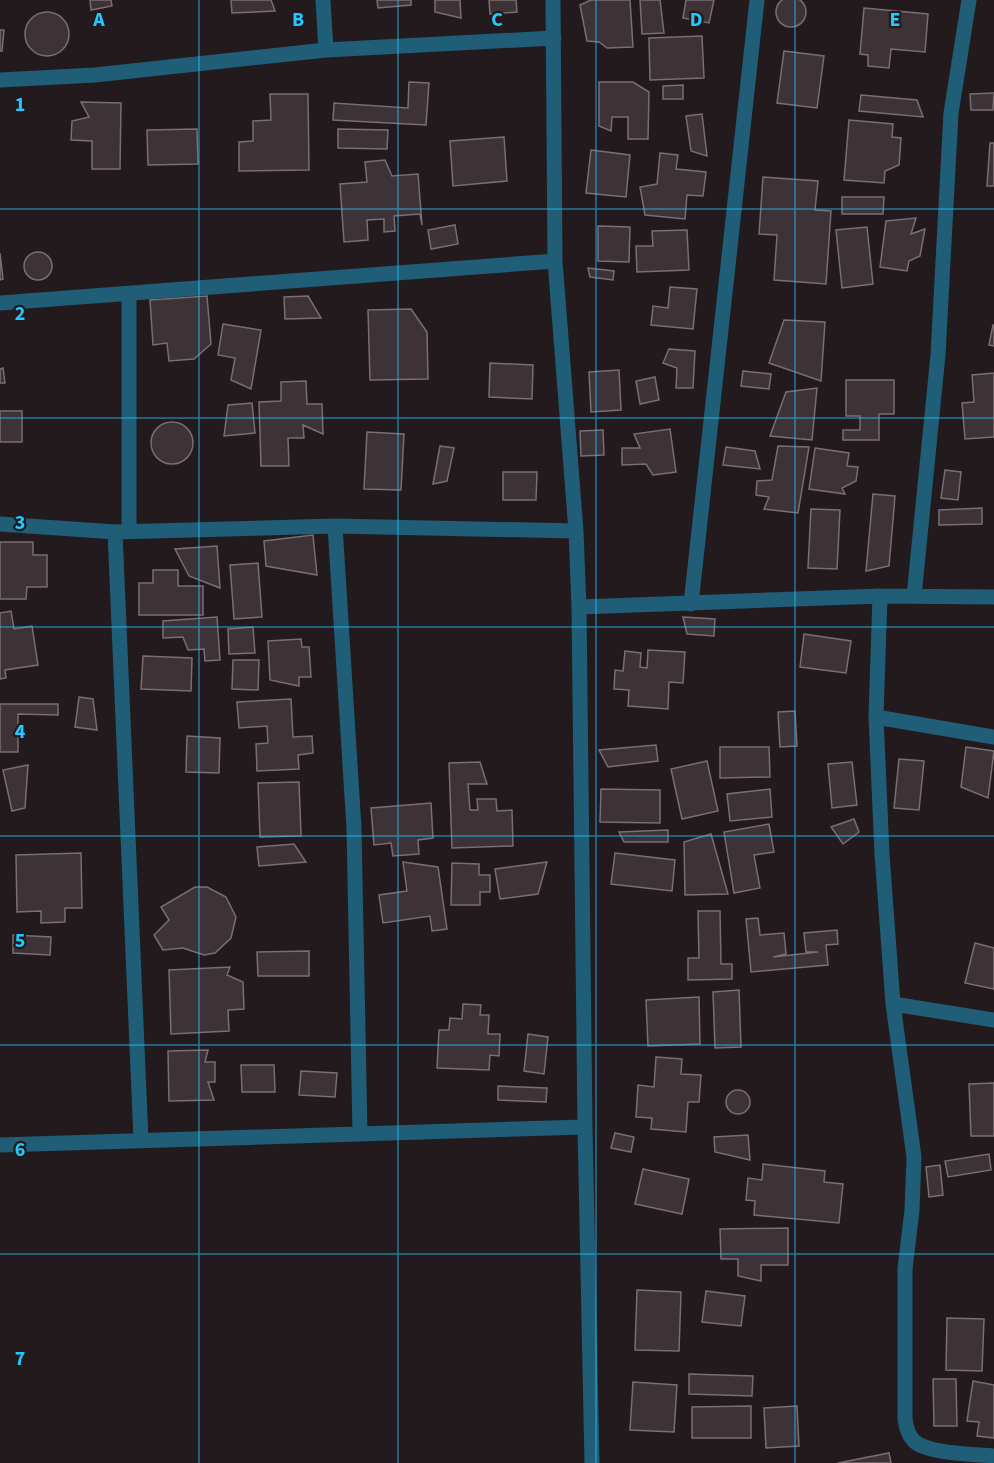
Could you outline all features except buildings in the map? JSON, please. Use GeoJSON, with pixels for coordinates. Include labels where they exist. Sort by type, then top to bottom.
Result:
{"type":"FeatureCollection","features":[{"type":"Feature","properties":{"kind":"street"},"geometry":{"type":"LineString","coordinates":[[323,0],[326,50]]}},
{"type":"Feature","properties":{"kind":"street"},"geometry":{"type":"LineString","coordinates":[[553,0],[555,261],[576,531],[579,607],[585,1127],[592,1463]]}},
{"type":"Feature","properties":{"kind":"street"},"geometry":{"type":"LineString","coordinates":[[691,604],[757,0]]}},
{"type":"Feature","properties":{"kind":"street"},"geometry":{"type":"LineString","coordinates":[[914,596],[938,355],[951,113],[969,0]]}},
{"type":"Feature","properties":{"kind":"street"},"geometry":{"type":"LineString","coordinates":[[0,80],[95,75],[326,50],[554,38]]}},
{"type":"Feature","properties":{"kind":"street"},"geometry":{"type":"LineString","coordinates":[[0,303],[555,261]]}},
{"type":"Feature","properties":{"kind":"street"},"geometry":{"type":"LineString","coordinates":[[129,295],[122,531],[141,1140]]}},
{"type":"Feature","properties":{"kind":"street"},"geometry":{"type":"LineString","coordinates":[[0,524],[122,531],[335,526],[576,531]]}},
{"type":"Feature","properties":{"kind":"street"},"geometry":{"type":"LineString","coordinates":[[335,526],[354,828],[360,1134]]}},
{"type":"Feature","properties":{"kind":"street"},"geometry":{"type":"LineString","coordinates":[[880,596],[876,717],[882,854],[893,1004],[914,1157],[912,1210],[904,1269],[903,1393],[906,1429],[920,1445],[947,1451],[994,1456]]}},
{"type":"Feature","properties":{"kind":"street"},"geometry":{"type":"LineString","coordinates":[[579,607],[880,596],[994,597]]}},
{"type":"Feature","properties":{"kind":"street"},"geometry":{"type":"LineString","coordinates":[[876,717],[994,737]]}},
{"type":"Feature","properties":{"kind":"street"},"geometry":{"type":"LineString","coordinates":[[893,1004],[994,1020]]}},
{"type":"Feature","properties":{"kind":"street"},"geometry":{"type":"LineString","coordinates":[[0,1145],[585,1127]]}}]}
